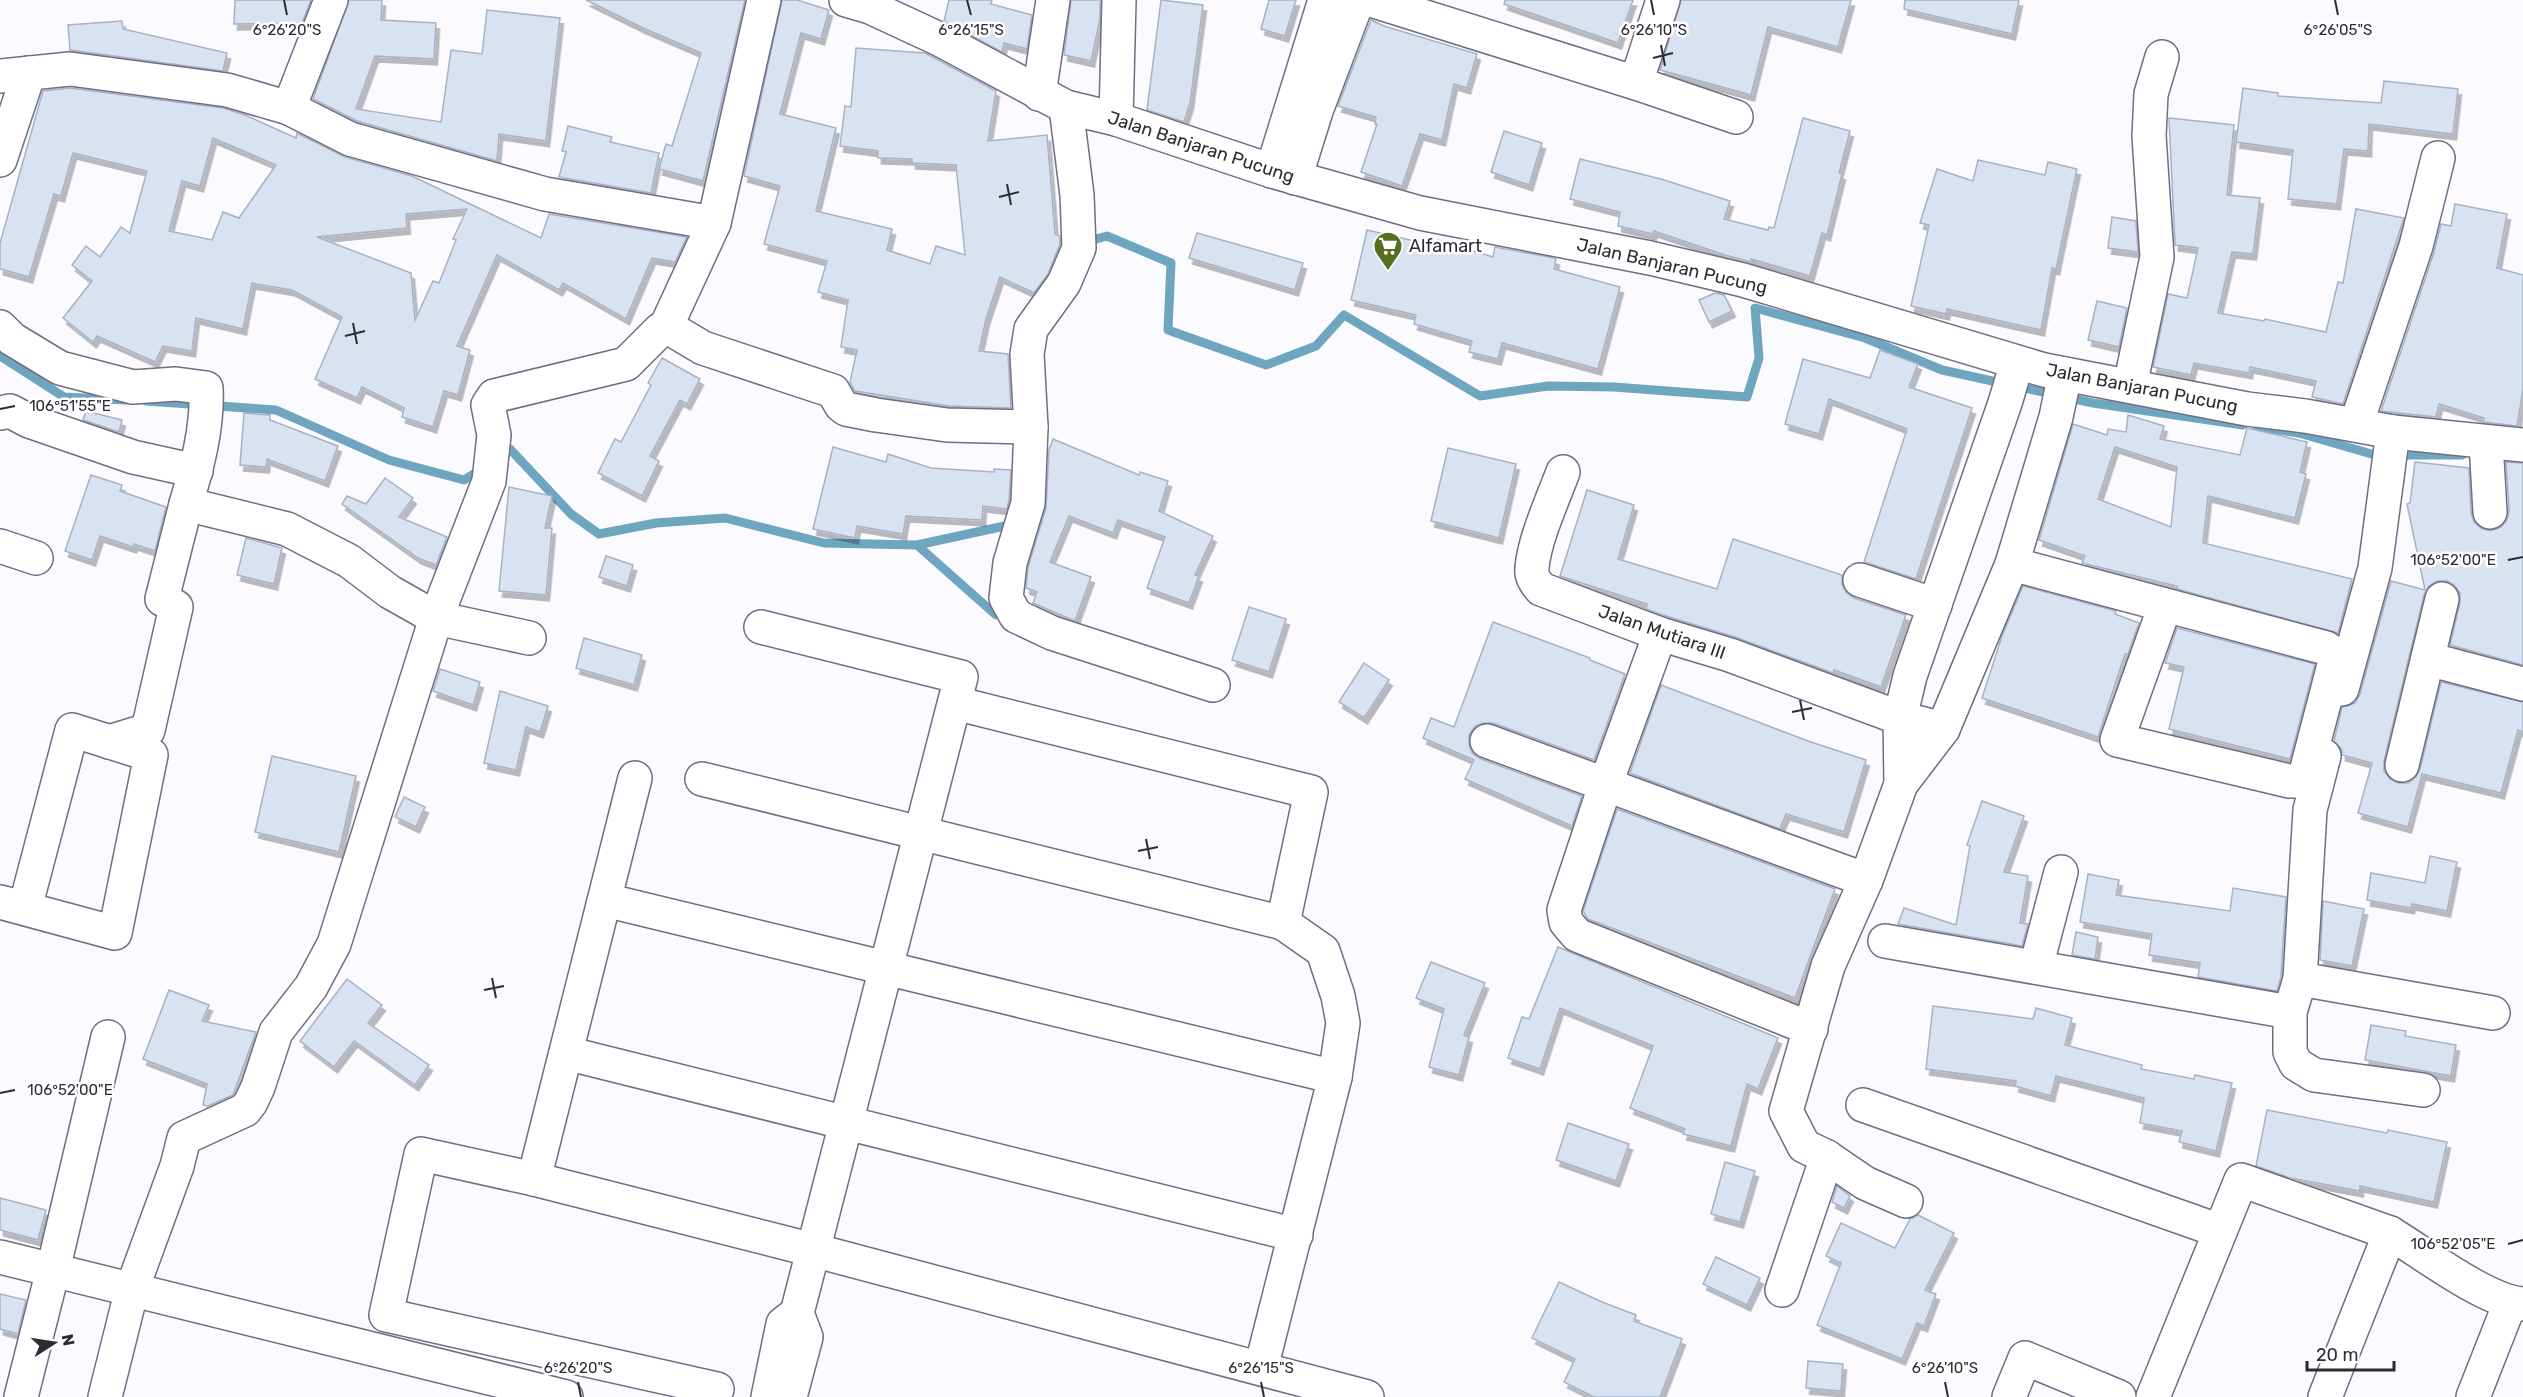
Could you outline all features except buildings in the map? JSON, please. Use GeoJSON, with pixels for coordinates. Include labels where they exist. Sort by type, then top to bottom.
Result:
{"type":"FeatureCollection","features":[{"type":"Feature","properties":{"kind":"street"},"geometry":{"type":"LineString","coordinates":[[288,108],[331,0]]}},
{"type":"Feature","properties":{"kind":"street"},"geometry":{"type":"LineString","coordinates":[[665,329],[714,223],[764,0]]}},
{"type":"Feature","properties":{"kind":"street"},"geometry":{"type":"LineString","coordinates":[[1053,0],[1053,100],[1077,195],[1079,248],[1064,283],[1031,329],[1027,354],[1031,427],[1028,503],[1015,542],[1006,598],[1016,616],[1052,633],[1213,685]]}},
{"type":"Feature","properties":{"kind":"street"},"geometry":{"type":"LineString","coordinates":[[1116,119],[1119,0]]}},
{"type":"Feature","properties":{"kind":"street"},"geometry":{"type":"LineString","coordinates":[[1283,174],[1325,0]]}},
{"type":"Feature","properties":{"kind":"street"},"geometry":{"type":"LineString","coordinates":[[1283,174],[1316,111],[1358,0]]}},
{"type":"Feature","properties":{"kind":"street"},"geometry":{"type":"LineString","coordinates":[[1371,0],[1636,83],[1736,117]]}},
{"type":"Feature","properties":{"kind":"street"},"geometry":{"type":"LineString","coordinates":[[1636,83],[1663,0]]}},
{"type":"Feature","properties":{"kind":"street","name":"Jalan Banjaran Pucung"},"geometry":{"type":"LineString","coordinates":[[863,2],[939,39],[1053,100],[1283,174],[1420,213],[1650,258],[1743,280],[2012,380],[2064,378],[2130,386],[2247,409],[2356,425],[2390,447],[2487,453],[2523,445]]}},
{"type":"Feature","properties":{"kind":"street"},"geometry":{"type":"LineString","coordinates":[[2130,386],[2157,257],[2149,136],[2151,94],[2162,57]]}},
{"type":"Feature","properties":{"kind":"street"},"geometry":{"type":"LineString","coordinates":[[0,159],[14,74],[70,69],[227,90],[288,108],[350,139],[545,194],[714,223]]}},
{"type":"Feature","properties":{"kind":"street"},"geometry":{"type":"LineString","coordinates":[[2356,425],[2416,246],[2438,158]]}},
{"type":"Feature","properties":{"kind":"street"},"geometry":{"type":"LineString","coordinates":[[0,327],[12,339],[60,368],[133,387],[198,385],[206,402],[196,471],[162,599],[176,607],[148,730],[109,742]]}},
{"type":"Feature","properties":{"kind":"street"},"geometry":{"type":"LineString","coordinates":[[105,1397],[132,1290],[184,1138],[244,1110],[251,1102],[266,1066],[276,1032],[311,987],[334,944],[436,618],[489,481],[494,435],[494,424],[488,405],[490,400],[494,396],[505,393],[626,364],[655,334],[671,329],[713,352],[833,391],[846,409],[876,416],[947,425],[1031,427]]}},
{"type":"Feature","properties":{"kind":"street"},"geometry":{"type":"LineString","coordinates":[[1906,1201],[1865,1183],[1827,1157],[1804,1146],[1785,1111],[1828,966],[1866,880],[1901,784],[1944,729],[2012,564],[2056,414],[2064,378]]}},
{"type":"Feature","properties":{"kind":"street"},"geometry":{"type":"LineString","coordinates":[[1901,784],[1900,718],[1910,676],[2012,380]]}},
{"type":"Feature","properties":{"kind":"street"},"geometry":{"type":"LineString","coordinates":[[0,413],[10,411],[29,421],[133,457],[196,471]]}},
{"type":"Feature","properties":{"kind":"street"},"geometry":{"type":"LineString","coordinates":[[2390,447],[2375,567],[2310,810],[2300,979],[2290,1012],[2290,1052],[2296,1064],[2314,1075],[2423,1090]]}},
{"type":"Feature","properties":{"kind":"street"},"geometry":{"type":"LineString","coordinates":[[2487,453],[2490,512]]}},
{"type":"Feature","properties":{"kind":"street","name":"Jalan Mutiara III"},"geometry":{"type":"LineString","coordinates":[[1563,472],[1535,553],[1532,570],[1534,581],[1540,589],[1660,634],[1730,655],[1900,718],[1944,729]]}},
{"type":"Feature","properties":{"kind":"street"},"geometry":{"type":"LineString","coordinates":[[186,504],[286,529],[349,561],[390,592],[436,618],[529,638]]}},
{"type":"Feature","properties":{"kind":"street"},"geometry":{"type":"LineString","coordinates":[[0,546],[36,558]]}},
{"type":"Feature","properties":{"kind":"street"},"geometry":{"type":"LineString","coordinates":[[2012,564],[2326,648],[2333,653],[2334,666],[2306,772],[2299,781],[2289,781],[2116,740],[2165,606]]}},
{"type":"Feature","properties":{"kind":"street"},"geometry":{"type":"LineString","coordinates":[[1860,580],[1935,605]]}},
{"type":"Feature","properties":{"kind":"street"},"geometry":{"type":"LineString","coordinates":[[2402,765],[2442,599]]}},
{"type":"Feature","properties":{"kind":"street"},"geometry":{"type":"LineString","coordinates":[[761,627],[961,677],[797,1313],[806,1337],[790,1397]]}},
{"type":"Feature","properties":{"kind":"street"},"geometry":{"type":"LineString","coordinates":[[1660,634],[1605,786],[1564,910],[1566,922],[1577,935],[1811,1029]]}},
{"type":"Feature","properties":{"kind":"street"},"geometry":{"type":"LineString","coordinates":[[2428,659],[2523,684]]}},
{"type":"Feature","properties":{"kind":"street"},"geometry":{"type":"LineString","coordinates":[[954,703],[1311,792],[1283,923]]}},
{"type":"Feature","properties":{"kind":"street"},"geometry":{"type":"LineString","coordinates":[[72,730],[151,755],[116,933],[12,905],[72,730]]}},
{"type":"Feature","properties":{"kind":"street"},"geometry":{"type":"LineString","coordinates":[[1487,741],[1866,880]]}},
{"type":"Feature","properties":{"kind":"street"},"geometry":{"type":"LineString","coordinates":[[534,1179],[635,778]]}},
{"type":"Feature","properties":{"kind":"street"},"geometry":{"type":"LineString","coordinates":[[702,779],[1283,923],[1323,951],[1338,996],[1342,1023],[1335,1077],[1261,1368]]}},
{"type":"Feature","properties":{"kind":"street"},"geometry":{"type":"LineString","coordinates":[[2036,968],[2061,872]]}},
{"type":"Feature","properties":{"kind":"street"},"geometry":{"type":"LineString","coordinates":[[605,900],[1335,1077]]}},
{"type":"Feature","properties":{"kind":"street"},"geometry":{"type":"LineString","coordinates":[[1885,940],[2290,1012]]}},
{"type":"Feature","properties":{"kind":"street"},"geometry":{"type":"LineString","coordinates":[[2300,979],[2493,1013]]}},
{"type":"Feature","properties":{"kind":"street"},"geometry":{"type":"LineString","coordinates":[[21,1397],[108,1037]]}},
{"type":"Feature","properties":{"kind":"street"},"geometry":{"type":"LineString","coordinates":[[566,1053],[1296,1235]]}},
{"type":"Feature","properties":{"kind":"street"},"geometry":{"type":"LineString","coordinates":[[1863,1105],[2220,1231]]}},
{"type":"Feature","properties":{"kind":"street"},"geometry":{"type":"LineString","coordinates":[[717,1389],[386,1315],[421,1154],[534,1179],[813,1250],[1367,1397]]}},
{"type":"Feature","properties":{"kind":"street"},"geometry":{"type":"LineString","coordinates":[[1782,1290],[1827,1157]]}},
{"type":"Feature","properties":{"kind":"street"},"geometry":{"type":"LineString","coordinates":[[2153,1397],[2241,1180],[2390,1233],[2478,1288],[2516,1304],[2473,1397]]}},
{"type":"Feature","properties":{"kind":"street"},"geometry":{"type":"LineString","coordinates":[[2325,1397],[2390,1233]]}},
{"type":"Feature","properties":{"kind":"street"},"geometry":{"type":"LineString","coordinates":[[0,1257],[566,1397]]}},
{"type":"Feature","properties":{"kind":"street"},"geometry":{"type":"LineString","coordinates":[[768,1397],[783,1324],[797,1313]]}},
{"type":"Feature","properties":{"kind":"street"},"geometry":{"type":"LineString","coordinates":[[2009,1397],[2025,1358],[2119,1397]]}},
{"type":"Feature","properties":{"kind":"waterway"},"geometry":{"type":"LineString","coordinates":[[1087,246],[1089,241],[1107,236],[1171,263],[1168,330],[1266,365],[1316,346],[1344,315],[1480,396],[1548,386],[1614,387],[1747,397],[1759,358],[1755,308],[1865,338],[1942,370],[2093,403],[2243,425]]}},
{"type":"Feature","properties":{"kind":"waterway"},"geometry":{"type":"LineString","coordinates":[[0,356],[64,397],[126,400]]}},
{"type":"Feature","properties":{"kind":"waterway"},"geometry":{"type":"LineString","coordinates":[[146,401],[276,410],[389,460],[464,480],[480,470]]}},
{"type":"Feature","properties":{"kind":"waterway"},"geometry":{"type":"LineString","coordinates":[[2257,427],[2299,433],[2375,455],[2462,455]]}},
{"type":"Feature","properties":{"kind":"waterway"},"geometry":{"type":"LineString","coordinates":[[501,456],[510,449],[571,514],[599,534],[656,523],[725,518],[824,543],[917,545],[996,615]]}},
{"type":"Feature","properties":{"kind":"waterway"},"geometry":{"type":"LineString","coordinates":[[917,545],[1014,524]]}},
{"type":"Feature","properties":{"kind":"place","name":"Alfamart"},"geometry":{"type":"Point","coordinates":[1388,272]}}]}
